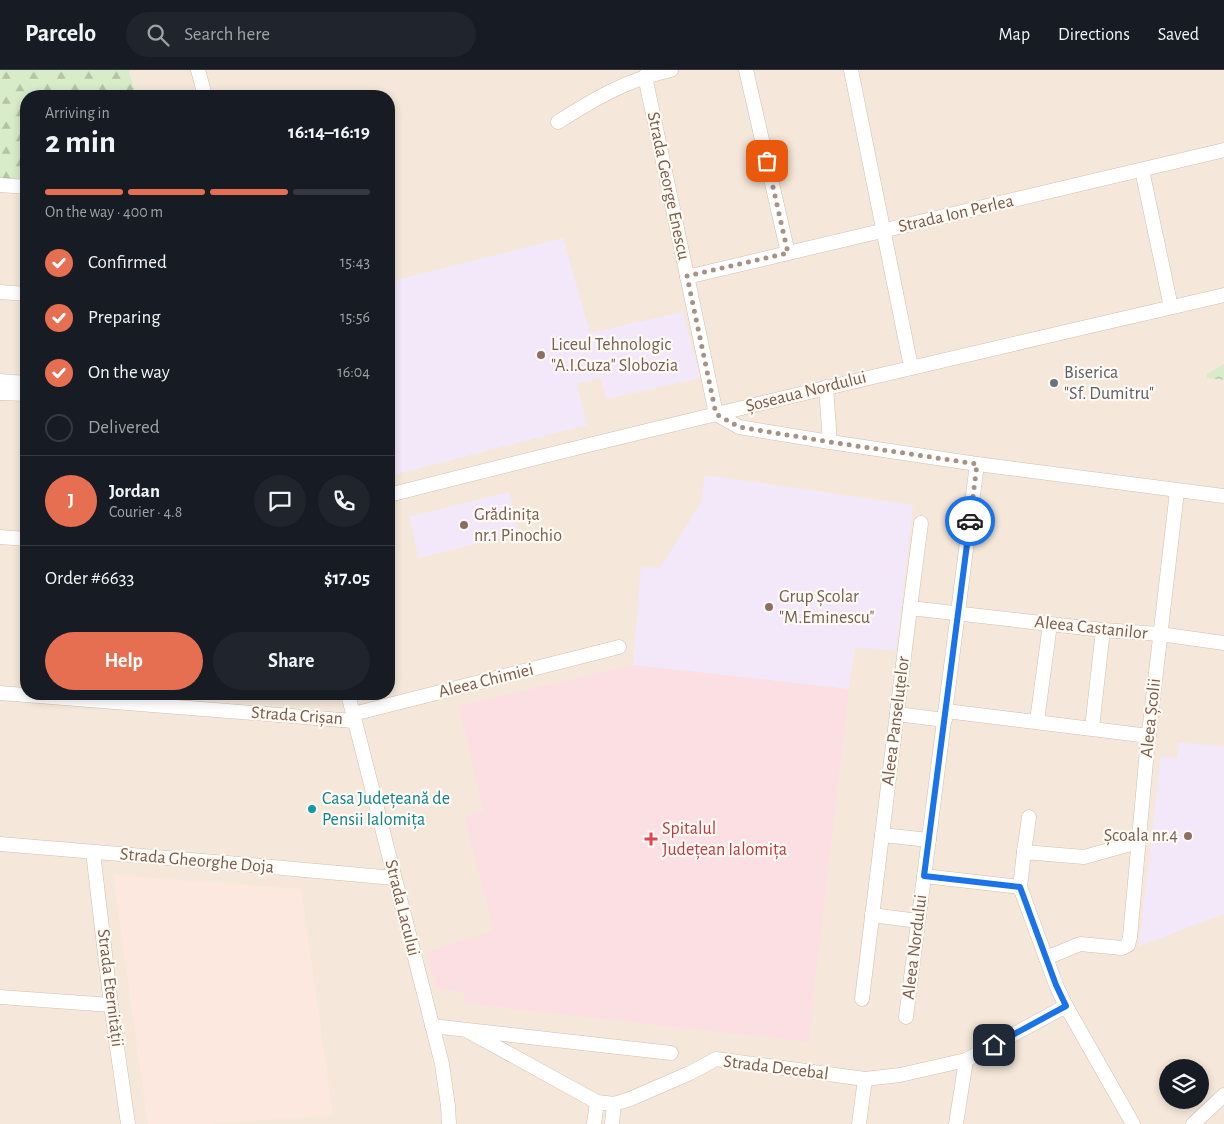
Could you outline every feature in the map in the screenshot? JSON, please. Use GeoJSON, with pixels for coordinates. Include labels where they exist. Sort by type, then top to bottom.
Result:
{"type":"FeatureCollection","features":[{"type":"Feature","properties":{"kind":"street"},"geometry":{"type":"LineString","coordinates":[[198,70],[203,90]]}},
{"type":"Feature","properties":{"kind":"street"},"geometry":{"type":"LineString","coordinates":[[558,122],[624,84],[645,76],[671,70]]}},
{"type":"Feature","properties":{"kind":"street"},"geometry":{"type":"LineString","coordinates":[[746,70],[788,253]]}},
{"type":"Feature","properties":{"kind":"street"},"geometry":{"type":"LineString","coordinates":[[851,70],[911,367]]}},
{"type":"Feature","properties":{"kind":"street","name":"Strada George Enescu"},"geometry":{"type":"LineString","coordinates":[[645,76],[716,414]]}},
{"type":"Feature","properties":{"kind":"street","name":"Strada Ion Perlea"},"geometry":{"type":"LineString","coordinates":[[687,276],[883,232],[1224,150]]}},
{"type":"Feature","properties":{"kind":"street"},"geometry":{"type":"LineString","coordinates":[[1142,170],[1170,307]]}},
{"type":"Feature","properties":{"kind":"street"},"geometry":{"type":"LineString","coordinates":[[0,185],[20,187]]}},
{"type":"Feature","properties":{"kind":"street"},"geometry":{"type":"LineString","coordinates":[[0,292],[20,294]]}},
{"type":"Feature","properties":{"kind":"street","name":"Șoseaua Nordului"},"geometry":{"type":"LineString","coordinates":[[395,493],[564,450],[826,387],[1224,295]]}},
{"type":"Feature","properties":{"kind":"street"},"geometry":{"type":"LineString","coordinates":[[0,381],[20,383]]}},
{"type":"Feature","properties":{"kind":"street"},"geometry":{"type":"LineString","coordinates":[[826,387],[830,442]]}},
{"type":"Feature","properties":{"kind":"street"},"geometry":{"type":"LineString","coordinates":[[0,393],[20,394]]}},
{"type":"Feature","properties":{"kind":"street"},"geometry":{"type":"LineString","coordinates":[[716,414],[739,427],[830,442],[977,464],[1224,496]]}},
{"type":"Feature","properties":{"kind":"street","name":"Aleea Nordului"},"geometry":{"type":"LineString","coordinates":[[906,1017],[977,464]]}},
{"type":"Feature","properties":{"kind":"street","name":"Aleea Școlii"},"geometry":{"type":"LineString","coordinates":[[1046,958],[1080,944],[1122,948],[1128,945],[1160,634],[1177,491]]}},
{"type":"Feature","properties":{"kind":"street","name":"Aleea Panseluțelor"},"geometry":{"type":"LineString","coordinates":[[862,999],[921,523]]}},
{"type":"Feature","properties":{"kind":"street"},"geometry":{"type":"LineString","coordinates":[[0,537],[20,539]]}},
{"type":"Feature","properties":{"kind":"street"},"geometry":{"type":"LineString","coordinates":[[910,608],[959,613]]}},
{"type":"Feature","properties":{"kind":"street","name":"Aleea Castanilor"},"geometry":{"type":"LineString","coordinates":[[959,613],[1103,630],[1160,634],[1224,643]]}},
{"type":"Feature","properties":{"kind":"street"},"geometry":{"type":"LineString","coordinates":[[1037,721],[1050,624]]}},
{"type":"Feature","properties":{"kind":"street"},"geometry":{"type":"LineString","coordinates":[[1092,728],[1103,630]]}},
{"type":"Feature","properties":{"kind":"street","name":"Aleea Chimiei"},"geometry":{"type":"LineString","coordinates":[[353,718],[619,647]]}},
{"type":"Feature","properties":{"kind":"street","name":"Strada Crișan"},"geometry":{"type":"LineString","coordinates":[[0,693],[20,694]]}},
{"type":"Feature","properties":{"kind":"street","name":"Strada Crișan"},"geometry":{"type":"LineString","coordinates":[[99,700],[353,718]]}},
{"type":"Feature","properties":{"kind":"street","name":"Strada Lacului"},"geometry":{"type":"LineString","coordinates":[[349,700],[444,1073],[449,1124]]}},
{"type":"Feature","properties":{"kind":"street"},"geometry":{"type":"LineString","coordinates":[[897,714],[1037,721],[1149,736]]}},
{"type":"Feature","properties":{"kind":"street"},"geometry":{"type":"LineString","coordinates":[[1029,816],[1020,887],[1066,1006],[1133,1124]]}},
{"type":"Feature","properties":{"kind":"street"},"geometry":{"type":"LineString","coordinates":[[882,835],[929,840]]}},
{"type":"Feature","properties":{"kind":"street"},"geometry":{"type":"LineString","coordinates":[[1024,852],[1084,857],[1138,842]]}},
{"type":"Feature","properties":{"kind":"street","name":"Strada Gheorghe Doja"},"geometry":{"type":"LineString","coordinates":[[0,844],[394,878]]}},
{"type":"Feature","properties":{"kind":"street","name":"Strada Eternității"},"geometry":{"type":"LineString","coordinates":[[93,852],[111,1004],[128,1124]]}},
{"type":"Feature","properties":{"kind":"street","name":"Aleea Nordului"},"geometry":{"type":"LineString","coordinates":[[924,876],[1020,887]]}},
{"type":"Feature","properties":{"kind":"street"},"geometry":{"type":"LineString","coordinates":[[872,915],[918,921]]}},
{"type":"Feature","properties":{"kind":"street"},"geometry":{"type":"LineString","coordinates":[[0,996],[111,1004]]}},
{"type":"Feature","properties":{"kind":"street","name":"Strada Decebal"},"geometry":{"type":"LineString","coordinates":[[468,1031],[597,1102],[614,1104],[690,1073],[716,1059],[865,1079],[900,1075],[966,1060],[1066,1006]]}},
{"type":"Feature","properties":{"kind":"street","name":"Strada Decebal"},"geometry":{"type":"LineString","coordinates":[[432,1026],[671,1053]]}},
{"type":"Feature","properties":{"kind":"street"},"geometry":{"type":"LineString","coordinates":[[956,1124],[966,1060]]}},
{"type":"Feature","properties":{"kind":"street"},"geometry":{"type":"LineString","coordinates":[[859,1124],[865,1079]]}},
{"type":"Feature","properties":{"kind":"street"},"geometry":{"type":"LineString","coordinates":[[1193,1124],[1224,1095]]}},
{"type":"Feature","properties":{"kind":"street"},"geometry":{"type":"LineString","coordinates":[[594,1124],[597,1102]]}},
{"type":"Feature","properties":{"kind":"street"},"geometry":{"type":"LineString","coordinates":[[612,1124],[614,1104]]}},
{"type":"Feature","properties":{"kind":"shaded area"},"geometry":{"type":"Polygon","coordinates":[[[129,70],[1224,70],[1224,1124],[0,1124],[0,178],[20,180],[20,700],[395,700],[395,90],[134,90],[129,70]]]}},
{"type":"Feature","properties":{"kind":"shaded area","name":"Liceul Tehnologic \"A.I.Cuza\" Slobozia"},"geometry":{"type":"Polygon","coordinates":[[[563,238],[590,333],[683,312],[700,378],[607,399],[600,378],[577,384],[587,425],[395,474],[395,280],[563,238]]]}},
{"type":"Feature","properties":{"kind":"shaded area","name":"Grup Școlar \"M.Eminescu\""},"geometry":{"type":"Polygon","coordinates":[[[705,475],[913,505],[896,651],[855,647],[849,689],[633,665],[641,567],[660,568],[701,503],[705,475]]]}},
{"type":"Feature","properties":{"kind":"shaded area","name":"Grădinița nr.1 Pinochio"},"geometry":{"type":"Polygon","coordinates":[[[509,492],[519,533],[419,558],[409,517],[509,492]]]}},
{"type":"Feature","properties":{"kind":"shaded area","name":"Spitalul Județean Ialomița"},"geometry":{"type":"Polygon","coordinates":[[[633,665],[849,689],[808,1042],[463,1003],[464,992],[437,989],[427,952],[494,930],[464,818],[483,810],[459,706],[633,665]]]}},
{"type":"Feature","properties":{"kind":"shaded area","name":"Școala nr.4"},"geometry":{"type":"Polygon","coordinates":[[[1179,742],[1224,747],[1224,914],[1139,946],[1161,757],[1177,758],[1179,742]]]}},
{"type":"Feature","properties":{"kind":"shaded area"},"geometry":{"type":"Polygon","coordinates":[[[113,875],[301,889],[333,1115],[205,1124],[148,1124],[113,875]]]}},
{"type":"Feature","properties":{"kind":"green space"},"geometry":{"type":"Polygon","coordinates":[[[0,70],[129,70],[134,90],[20,90],[20,180],[0,178],[0,70]]]}},
{"type":"Feature","properties":{"kind":"green space"},"geometry":{"type":"Polygon","coordinates":[[[1224,364],[1224,380],[1207,378],[1207,374],[1224,364]]]}},
{"type":"Feature","properties":{"kind":"way so far"},"geometry":{"type":"LineString","coordinates":[[767,161],[788,253],[687,276],[716,414],[739,427],[977,464],[970,521]]}},
{"type":"Feature","properties":{"kind":"place","name":"Liceul Tehnologic \"A.I.Cuza\" Slobozia"},"geometry":{"type":"Point","coordinates":[541,355]}},
{"type":"Feature","properties":{"kind":"place","name":"Biserica \"Sf. Dumitru\""},"geometry":{"type":"Point","coordinates":[1054,383]}},
{"type":"Feature","properties":{"kind":"place","name":"Grădinița nr.1 Pinochio"},"geometry":{"type":"Point","coordinates":[464,525]}},
{"type":"Feature","properties":{"kind":"place","name":"Grup Școlar \"M.Eminescu\""},"geometry":{"type":"Point","coordinates":[769,607]}},
{"type":"Feature","properties":{"kind":"place","name":"Casa Județeană de Pensii Ialomița"},"geometry":{"type":"Point","coordinates":[312,809]}},
{"type":"Feature","properties":{"kind":"place","name":"Școala nr.4"},"geometry":{"type":"Point","coordinates":[1188,836]}},
{"type":"Feature","properties":{"kind":"place","name":"Spitalul Județean Ialomița"},"geometry":{"type":"Point","coordinates":[651,839]}},
{"type":"Feature","properties":{"kind":"route"},"geometry":{"type":"LineString","coordinates":[[970,521],[924,876],[1020,887],[1056,985],[1066,1006],[994,1045]]}}]}
